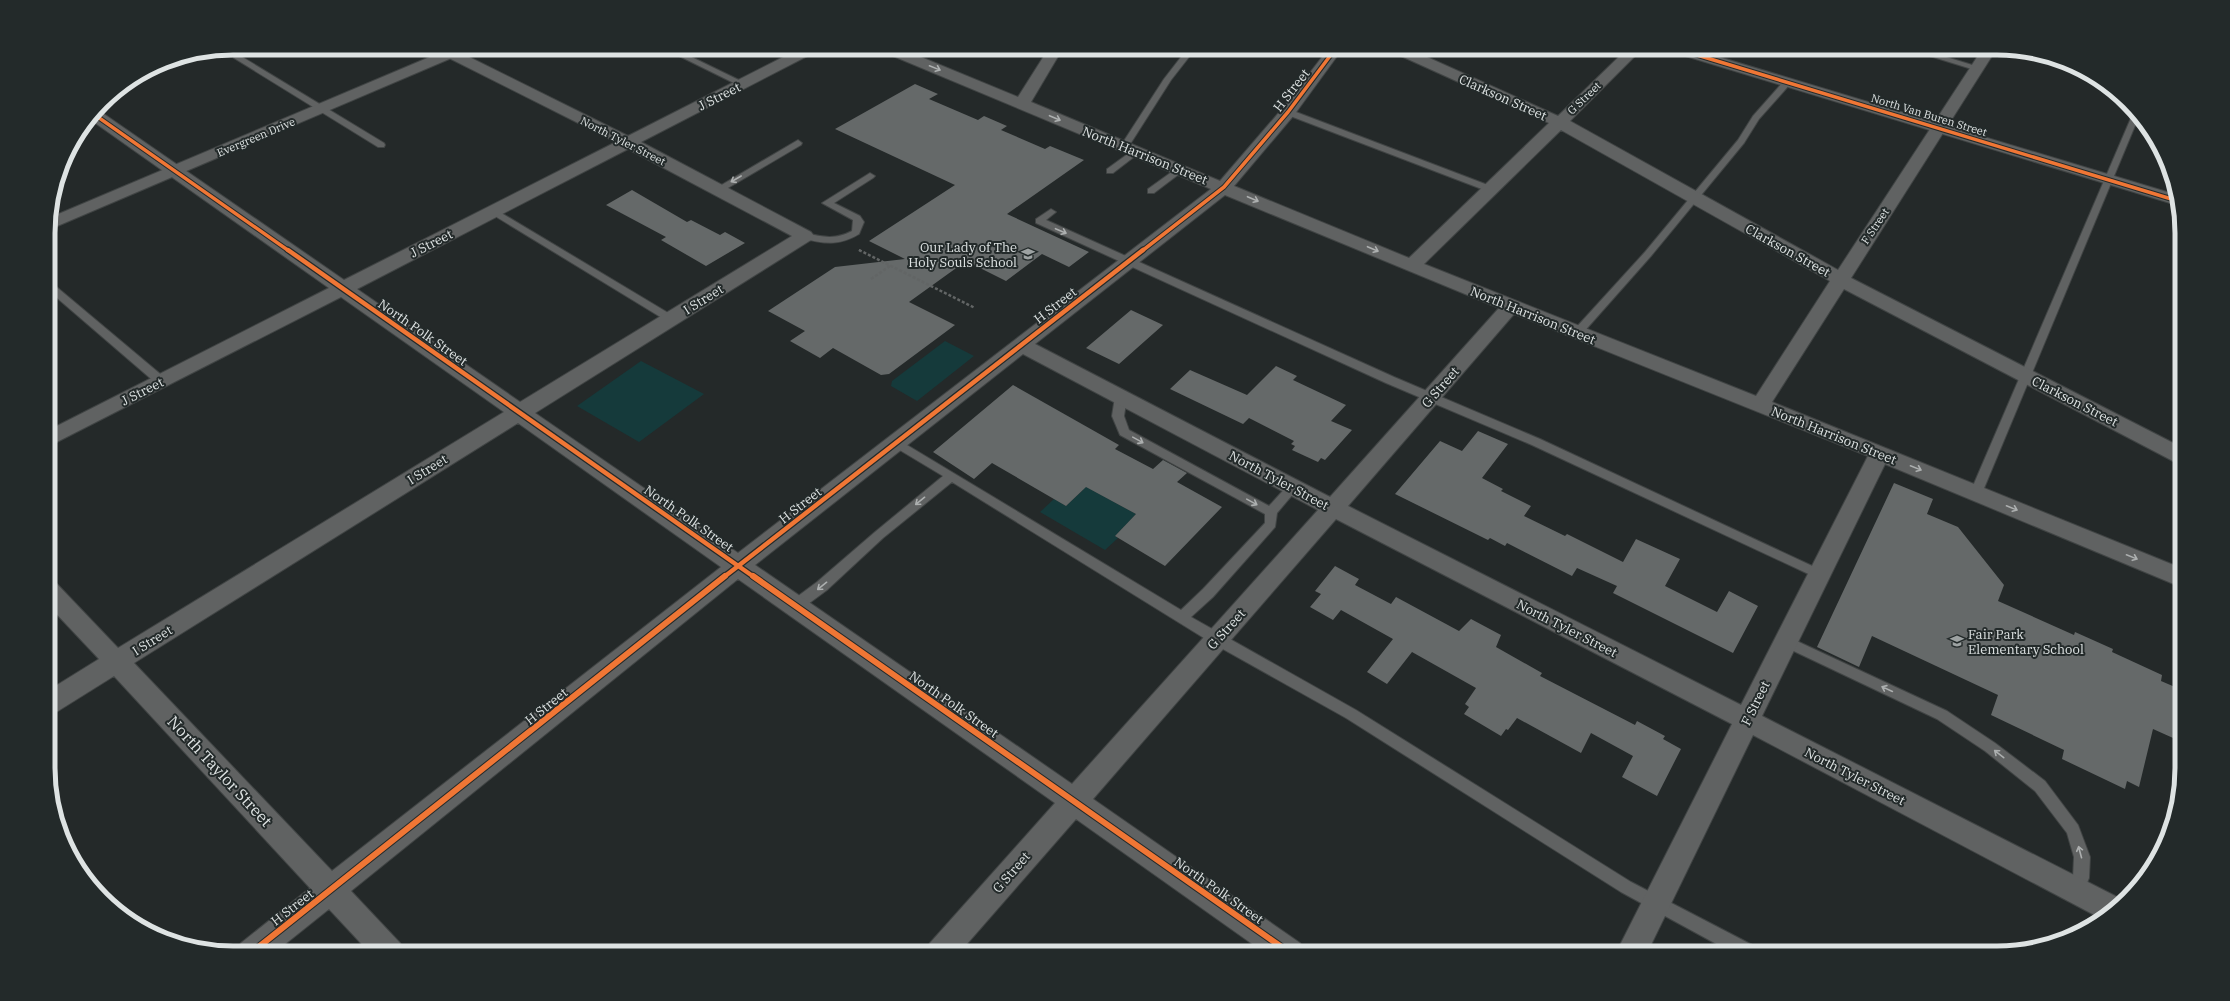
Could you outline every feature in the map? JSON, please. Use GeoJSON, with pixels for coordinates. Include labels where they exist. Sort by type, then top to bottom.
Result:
{"type":"FeatureCollection","features":[{"type":"Feature","properties":{"kind":"street","name":"Evergreen Drive"},"geometry":{"type":"LineString","coordinates":[[55,222],[322,108],[440,55]]}},
{"type":"Feature","properties":{"kind":"street","name":"North Tyler Street"},"geometry":{"type":"LineString","coordinates":[[461,55],[805,236]]}},
{"type":"Feature","properties":{"kind":"street","name":"J Street"},"geometry":{"type":"LineString","coordinates":[[55,436],[799,55]]}},
{"type":"Feature","properties":{"kind":"street","name":"North Harrison Street"},"geometry":{"type":"LineString","coordinates":[[903,55],[1412,266],[1880,453],[2175,575]]}},
{"type":"Feature","properties":{"kind":"street"},"geometry":{"type":"LineString","coordinates":[[1022,104],[1052,55]]}},
{"type":"Feature","properties":{"kind":"street","name":"H Street"},"geometry":{"type":"LineString","coordinates":[[260,946],[738,566],[1224,187],[1288,112],[1331,55]]}},
{"type":"Feature","properties":{"kind":"street","name":"Clarkson Street"},"geometry":{"type":"LineString","coordinates":[[1411,55],[1559,122],[1840,279],[2175,453]]}},
{"type":"Feature","properties":{"kind":"street","name":"G Street"},"geometry":{"type":"LineString","coordinates":[[1412,266],[1629,55]]}},
{"type":"Feature","properties":{"kind":"street","name":"North Van Buren Street"},"geometry":{"type":"LineString","coordinates":[[1697,55],[2172,199]]}},
{"type":"Feature","properties":{"kind":"street","name":"F Street"},"geometry":{"type":"LineString","coordinates":[[1760,405],[1986,55]]}},
{"type":"Feature","properties":{"kind":"street","name":"North Polk Street"},"geometry":{"type":"LineString","coordinates":[[98,117],[1280,946]]}},
{"type":"Feature","properties":{"kind":"street","name":"I Street"},"geometry":{"type":"LineString","coordinates":[[55,699],[805,236]]}},
{"type":"Feature","properties":{"kind":"street","name":"G Street"},"geometry":{"type":"LineString","coordinates":[[946,946],[1512,306]]}},
{"type":"Feature","properties":{"kind":"street","name":"North Tyler Street"},"geometry":{"type":"LineString","coordinates":[[1022,345],[1333,508],[2108,907]]}},
{"type":"Feature","properties":{"kind":"street","name":"F Street"},"geometry":{"type":"LineString","coordinates":[[1634,946],[1880,453]]}},
{"type":"Feature","properties":{"kind":"street","name":"North Taylor Street"},"geometry":{"type":"LineString","coordinates":[[55,596],[384,946]]}},
{"type":"Feature","properties":{"kind":"lane"},"geometry":{"type":"LineString","coordinates":[[233,55],[381,145]]}},
{"type":"Feature","properties":{"kind":"lane"},"geometry":{"type":"LineString","coordinates":[[682,55],[743,84]]}},
{"type":"Feature","properties":{"kind":"lane"},"geometry":{"type":"LineString","coordinates":[[1110,171],[1130,149],[1168,79],[1187,55]]}},
{"type":"Feature","properties":{"kind":"lane"},"geometry":{"type":"LineString","coordinates":[[1932,55],[1978,68]]}},
{"type":"Feature","properties":{"kind":"lane"},"geometry":{"type":"LineString","coordinates":[[1577,333],[1648,254],[1741,141],[1756,118],[1787,83]]}},
{"type":"Feature","properties":{"kind":"lane"},"geometry":{"type":"LineString","coordinates":[[1288,112],[1490,189]]}},
{"type":"Feature","properties":{"kind":"lane"},"geometry":{"type":"LineString","coordinates":[[1976,493],[1983,480],[2066,276],[2109,180],[2133,119]]}},
{"type":"Feature","properties":{"kind":"lane"},"geometry":{"type":"LineString","coordinates":[[718,190],[798,143]]}},
{"type":"Feature","properties":{"kind":"lane"},"geometry":{"type":"LineString","coordinates":[[1151,191],[1180,169]]}},
{"type":"Feature","properties":{"kind":"lane"},"geometry":{"type":"LineString","coordinates":[[805,236],[823,241],[835,242],[856,232],[859,222],[857,218],[827,203],[870,176]]}},
{"type":"Feature","properties":{"kind":"lane"},"geometry":{"type":"LineString","coordinates":[[493,211],[672,319]]}},
{"type":"Feature","properties":{"kind":"lane"},"geometry":{"type":"LineString","coordinates":[[1051,212],[1039,221],[1431,397],[1536,442],[1623,484],[1819,574]]}},
{"type":"Feature","properties":{"kind":"lane"},"geometry":{"type":"LineString","coordinates":[[55,291],[161,382]]}},
{"type":"Feature","properties":{"kind":"lane"},"geometry":{"type":"LineString","coordinates":[[1121,397],[1118,416],[1124,432],[1271,512]]}},
{"type":"Feature","properties":{"kind":"lane"},"geometry":{"type":"LineString","coordinates":[[897,443],[1217,639],[1351,714],[1626,886],[1737,946]]}},
{"type":"Feature","properties":{"kind":"lane"},"geometry":{"type":"LineString","coordinates":[[795,606],[822,586],[879,535],[951,476]]}},
{"type":"Feature","properties":{"kind":"lane"},"geometry":{"type":"LineString","coordinates":[[1182,617],[1208,593],[1270,524],[1271,512],[1293,487]]}},
{"type":"Feature","properties":{"kind":"lane"},"geometry":{"type":"LineString","coordinates":[[1786,641],[1942,715],[1990,747],[2040,786],[2073,830],[2082,856],[2080,878],[2077,890]]}},
{"type":"Feature","properties":{"kind":"path"},"geometry":{"type":"LineString","coordinates":[[855,248],[975,308]]}},
{"type":"Feature","properties":{"kind":"path"},"geometry":{"type":"LineString","coordinates":[[871,279],[890,266]]}},
{"type":"Feature","properties":{"kind":"shaded area"},"geometry":{"type":"Polygon","coordinates":[[[945,341],[974,356],[917,401],[891,386],[892,381],[945,341]]]}},
{"type":"Feature","properties":{"kind":"shaded area"},"geometry":{"type":"Polygon","coordinates":[[[641,361],[704,394],[639,442],[577,406],[641,361]]]}},
{"type":"Feature","properties":{"kind":"shaded area"},"geometry":{"type":"Polygon","coordinates":[[[1079,483],[1136,514],[1115,536],[1118,538],[1105,550],[1040,512],[1054,499],[1066,506],[1083,490],[1079,483]]]}},
{"type":"Feature","properties":{"kind":"building"},"geometry":{"type":"Polygon","coordinates":[[[915,84],[938,94],[929,99],[978,120],[984,116],[1007,126],[1001,130],[1045,149],[1050,146],[1084,160],[1007,214],[1089,252],[1069,267],[1042,254],[1006,281],[966,261],[909,302],[955,325],[889,374],[881,375],[833,348],[820,358],[790,341],[805,331],[768,311],[835,267],[905,259],[869,241],[955,185],[835,129],[915,84]]]}},
{"type":"Feature","properties":{"kind":"building"},"geometry":{"type":"Polygon","coordinates":[[[632,190],[687,222],[691,220],[720,235],[725,232],[745,243],[706,266],[661,240],[666,237],[606,205],[632,190]]]}},
{"type":"Feature","properties":{"kind":"building"},"geometry":{"type":"Polygon","coordinates":[[[1131,310],[1163,325],[1119,364],[1086,348],[1131,310]]]}},
{"type":"Feature","properties":{"kind":"building"},"geometry":{"type":"Polygon","coordinates":[[[1276,366],[1297,376],[1293,380],[1346,405],[1331,421],[1352,430],[1325,460],[1321,458],[1318,462],[1292,450],[1295,446],[1291,444],[1294,441],[1249,418],[1243,424],[1170,389],[1190,370],[1247,395],[1276,366]]]}},
{"type":"Feature","properties":{"kind":"building"},"geometry":{"type":"Polygon","coordinates":[[[1013,385],[1119,445],[1115,449],[1153,469],[1163,460],[1187,473],[1177,482],[1222,507],[1165,566],[1115,536],[1136,514],[1086,487],[1066,506],[992,463],[974,479],[933,452],[1013,385]]]}},
{"type":"Feature","properties":{"kind":"building"},"geometry":{"type":"Polygon","coordinates":[[[1478,431],[1508,444],[1482,478],[1503,489],[1501,491],[1531,506],[1524,516],[1565,536],[1567,534],[1623,562],[1636,539],[1680,559],[1665,586],[1717,612],[1729,591],[1758,606],[1733,653],[1613,593],[1617,586],[1577,568],[1572,576],[1507,543],[1505,546],[1490,538],[1488,540],[1395,494],[1440,441],[1462,451],[1478,431]]]}},
{"type":"Feature","properties":{"kind":"building"},"geometry":{"type":"Polygon","coordinates":[[[1894,483],[1933,499],[1927,514],[1958,527],[2004,585],[1998,601],[2074,635],[2075,632],[2113,649],[2112,652],[2162,675],[2161,681],[2175,687],[2175,739],[2153,729],[2139,787],[2127,781],[2125,789],[2062,759],[2064,750],[1991,715],[1998,695],[1872,636],[1859,667],[1817,647],[1894,483]]]}},
{"type":"Feature","properties":{"kind":"building"},"geometry":{"type":"Polygon","coordinates":[[[1335,566],[1359,579],[1355,585],[1391,604],[1396,597],[1459,631],[1471,619],[1501,635],[1496,647],[1542,673],[1540,676],[1635,725],[1637,721],[1665,736],[1663,739],[1681,749],[1657,796],[1622,777],[1633,756],[1591,733],[1581,753],[1517,718],[1508,730],[1506,729],[1501,736],[1464,714],[1469,707],[1465,704],[1476,688],[1412,652],[1387,684],[1367,672],[1393,639],[1341,610],[1333,620],[1310,607],[1321,594],[1315,591],[1335,566]]]}},
{"type":"Feature","properties":{"kind":"cycle path"},"geometry":{"type":"LineString","coordinates":[[260,946],[738,566],[1224,187],[1288,112],[1331,55]]}},
{"type":"Feature","properties":{"kind":"cycle path"},"geometry":{"type":"LineString","coordinates":[[1697,55],[2172,199]]}},
{"type":"Feature","properties":{"kind":"cycle path"},"geometry":{"type":"LineString","coordinates":[[98,117],[1280,946]]}},
{"type":"Feature","properties":{"kind":"place","name":"Our Lady of The Holy Souls School"},"geometry":{"type":"Point","coordinates":[1028,254]}},
{"type":"Feature","properties":{"kind":"place","name":"Fair Park Elementary School"},"geometry":{"type":"Point","coordinates":[1957,641]}}]}
